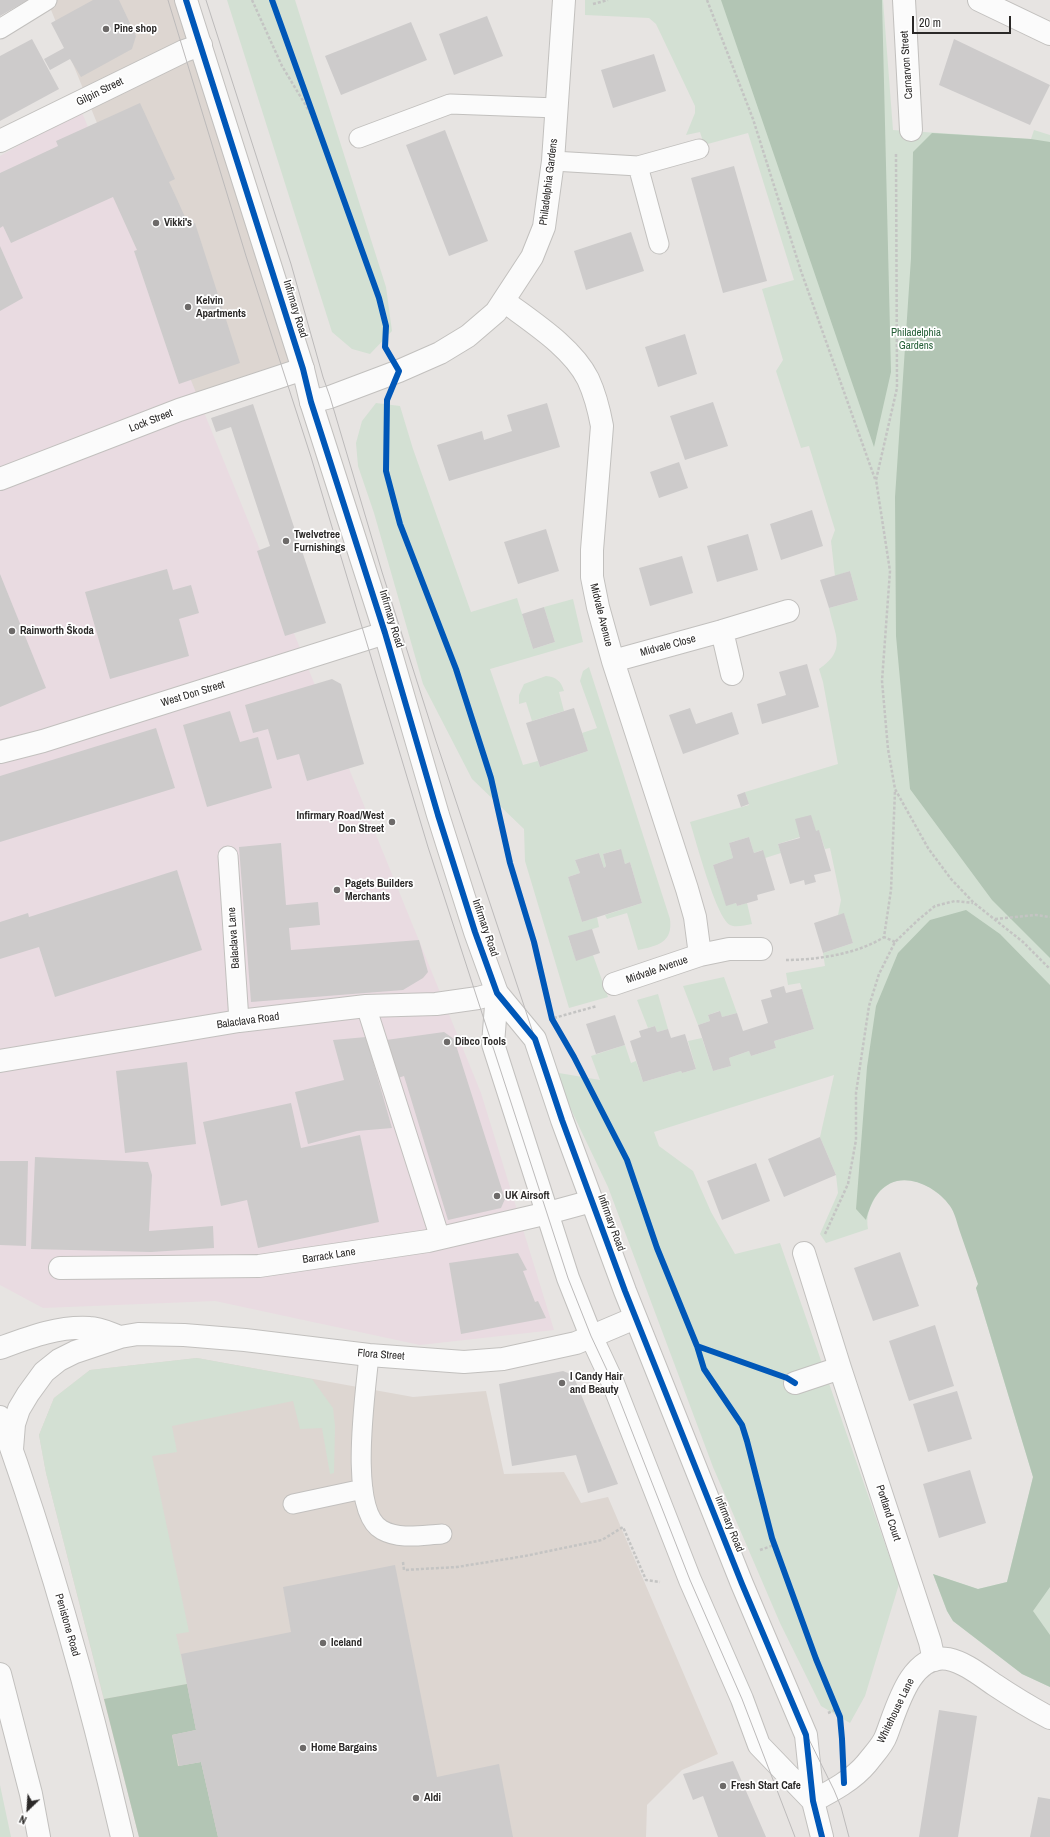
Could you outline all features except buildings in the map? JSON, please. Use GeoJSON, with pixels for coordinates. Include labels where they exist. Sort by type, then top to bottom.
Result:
{"type":"FeatureCollection","features":[{"type":"Feature","properties":{"kind":"main road","name":"Infirmary Road"},"geometry":{"type":"LineString","coordinates":[[186,0],[303,369],[311,402],[385,633],[438,815],[475,932],[497,993],[535,1038],[562,1120],[635,1318],[742,1584],[806,1735],[813,1801],[822,1837]]}},
{"type":"Feature","properties":{"kind":"main road","name":"Philadelphia Gardens"},"geometry":{"type":"LineString","coordinates":[[311,402],[330,397],[379,379],[440,353],[468,336],[496,312],[532,257],[544,227],[553,161],[564,0]]}},
{"type":"Feature","properties":{"kind":"main road","name":"Carnarvon Street"},"geometry":{"type":"LineString","coordinates":[[904,0],[911,130]]}},
{"type":"Feature","properties":{"kind":"main road"},"geometry":{"type":"LineString","coordinates":[[979,0],[1050,34]]}},
{"type":"Feature","properties":{"kind":"main road","name":"Gilpin Street"},"geometry":{"type":"LineString","coordinates":[[0,141],[184,51],[201,45]]}},
{"type":"Feature","properties":{"kind":"main road","name":"Midvale Avenue"},"geometry":{"type":"LineString","coordinates":[[504,301],[535,324],[568,352],[587,378],[598,407],[602,426],[592,550],[592,577],[598,607],[613,661],[687,889],[694,917],[700,955]]}},
{"type":"Feature","properties":{"kind":"main road","name":"Lock Street"},"geometry":{"type":"LineString","coordinates":[[0,479],[180,410],[303,369]]}},
{"type":"Feature","properties":{"kind":"main road","name":"Midvale Close"},"geometry":{"type":"LineString","coordinates":[[613,661],[722,631],[788,610]]}},
{"type":"Feature","properties":{"kind":"main road"},"geometry":{"type":"LineString","coordinates":[[722,631],[732,674]]}},
{"type":"Feature","properties":{"kind":"main road","name":"West Don Street"},"geometry":{"type":"LineString","coordinates":[[0,752],[43,741],[385,633]]}},
{"type":"Feature","properties":{"kind":"main road","name":"Midvale Avenue"},"geometry":{"type":"LineString","coordinates":[[614,984],[700,955],[729,949],[762,948]]}},
{"type":"Feature","properties":{"kind":"main road","name":"Infirmary Road"},"geometry":{"type":"LineString","coordinates":[[497,993],[492,1044],[524,1147],[548,1213],[568,1278],[591,1336],[613,1383],[688,1574],[742,1699],[759,1745],[813,1801]]}},
{"type":"Feature","properties":{"kind":"main road","name":"Balaclava Road"},"geometry":{"type":"LineString","coordinates":[[0,1061],[239,1021],[366,1006],[436,1004],[478,998],[497,993]]}},
{"type":"Feature","properties":{"kind":"main road","name":"Barrack Lane"},"geometry":{"type":"LineString","coordinates":[[60,1268],[259,1266],[440,1238],[548,1213],[592,1201]]}},
{"type":"Feature","properties":{"kind":"main road","name":"Portland Court"},"geometry":{"type":"LineString","coordinates":[[804,1254],[930,1642],[934,1660]]}},
{"type":"Feature","properties":{"kind":"main road","name":"Flora Street"},"geometry":{"type":"LineString","coordinates":[[12,1449],[14,1424],[19,1409],[44,1372],[59,1360],[75,1352],[120,1337],[138,1334],[184,1335],[245,1340],[369,1356],[464,1362],[503,1359],[576,1342],[635,1318]]}},
{"type":"Feature","properties":{"kind":"main road","name":"Flora Street"},"geometry":{"type":"LineString","coordinates":[[0,1348],[42,1332],[55,1330],[91,1328],[120,1337]]}},
{"type":"Feature","properties":{"kind":"main road"},"geometry":{"type":"LineString","coordinates":[[795,1383],[840,1368]]}},
{"type":"Feature","properties":{"kind":"main road","name":"Penistone Road"},"geometry":{"type":"LineString","coordinates":[[0,1417],[12,1449],[56,1589],[96,1729],[122,1837]]}},
{"type":"Feature","properties":{"kind":"main road"},"geometry":{"type":"LineString","coordinates":[[934,1660],[946,1659],[964,1665],[1028,1707],[1050,1718]]}},
{"type":"Feature","properties":{"kind":"main road","name":"Whitehouse Lane"},"geometry":{"type":"LineString","coordinates":[[813,1801],[844,1783],[866,1764],[886,1737],[895,1709],[913,1676],[922,1666],[934,1660]]}},
{"type":"Feature","properties":{"kind":"main road"},"geometry":{"type":"LineString","coordinates":[[0,1674],[31,1794],[39,1837]]}},
{"type":"Feature","properties":{"kind":"lane"},"geometry":{"type":"LineString","coordinates":[[0,29],[47,0]]}},
{"type":"Feature","properties":{"kind":"lane"},"geometry":{"type":"LineString","coordinates":[[359,138],[450,104],[557,108]]}},
{"type":"Feature","properties":{"kind":"lane"},"geometry":{"type":"LineString","coordinates":[[553,161],[638,166],[699,150]]}},
{"type":"Feature","properties":{"kind":"lane"},"geometry":{"type":"LineString","coordinates":[[638,166],[659,244]]}},
{"type":"Feature","properties":{"kind":"lane","name":"Balaclava Lane"},"geometry":{"type":"LineString","coordinates":[[228,856],[239,1021]]}},
{"type":"Feature","properties":{"kind":"lane"},"geometry":{"type":"LineString","coordinates":[[366,1006],[440,1238]]}},
{"type":"Feature","properties":{"kind":"lane"},"geometry":{"type":"LineString","coordinates":[[369,1356],[361,1447],[361,1480],[365,1506],[374,1524],[381,1530],[398,1537],[442,1534]]}},
{"type":"Feature","properties":{"kind":"lane"},"geometry":{"type":"LineString","coordinates":[[293,1504],[363,1489]]}},
{"type":"Feature","properties":{"kind":"path"},"geometry":{"type":"LineString","coordinates":[[252,0],[282,66],[317,124]]}},
{"type":"Feature","properties":{"kind":"path"},"geometry":{"type":"LineString","coordinates":[[707,0],[753,119],[801,271],[876,480],[890,571],[882,681],[888,749],[895,789],[891,890],[884,937]]}},
{"type":"Feature","properties":{"kind":"path"},"geometry":{"type":"LineString","coordinates":[[876,480],[897,388],[896,144],[911,130]]}},
{"type":"Feature","properties":{"kind":"path"},"geometry":{"type":"LineString","coordinates":[[895,789],[928,848],[951,879],[974,903],[1023,942],[1050,970]]}},
{"type":"Feature","properties":{"kind":"path"},"geometry":{"type":"LineString","coordinates":[[804,1254],[819,1246],[848,1184],[856,1140],[856,1093],[869,1006],[879,974],[895,942],[935,906],[955,901],[974,903]]}},
{"type":"Feature","properties":{"kind":"path"},"geometry":{"type":"LineString","coordinates":[[994,920],[1036,915],[1050,917]]}},
{"type":"Feature","properties":{"kind":"path"},"geometry":{"type":"LineString","coordinates":[[884,937],[895,942]]}},
{"type":"Feature","properties":{"kind":"path"},"geometry":{"type":"LineString","coordinates":[[762,948],[775,960],[805,960],[852,950],[874,943],[884,937]]}},
{"type":"Feature","properties":{"kind":"path"},"geometry":{"type":"LineString","coordinates":[[552,1019],[614,1001],[614,984]]}},
{"type":"Feature","properties":{"kind":"path"},"geometry":{"type":"LineString","coordinates":[[398,1537],[404,1570],[457,1567],[525,1556],[602,1540],[623,1527],[646,1580]]}},
{"type":"Feature","properties":{"kind":"shaded area"},"geometry":{"type":"Polygon","coordinates":[[[47,0],[186,0],[303,369],[179,410],[97,123],[47,0]]]}},
{"type":"Feature","properties":{"kind":"shaded area"},"geometry":{"type":"Polygon","coordinates":[[[81,110],[481,1093],[554,1330],[420,1345],[215,1301],[43,1308],[0,1285],[0,156],[81,110]]]}},
{"type":"Feature","properties":{"kind":"shaded area"},"geometry":{"type":"Polygon","coordinates":[[[197,1358],[413,1397],[486,1391],[504,1474],[564,1472],[581,1503],[608,1497],[718,1754],[682,1770],[647,1805],[646,1837],[139,1837],[46,1473],[39,1435],[54,1398],[90,1370],[197,1358]]]}},
{"type":"Feature","properties":{"kind":"green space"},"geometry":{"type":"Polygon","coordinates":[[[227,0],[295,0],[386,287],[392,331],[370,354],[352,349],[332,332],[227,0]]]}},
{"type":"Feature","properties":{"kind":"green space","name":"Philadelphia Gardens"},"geometry":{"type":"Polygon","coordinates":[[[585,0],[883,0],[893,130],[1031,139],[1034,130],[1050,135],[1050,1687],[1022,1674],[953,1621],[947,1611],[933,1574],[978,1589],[1007,1582],[1033,1477],[976,1288],[978,1284],[969,1254],[957,1219],[949,1204],[932,1189],[922,1184],[902,1180],[892,1183],[883,1188],[875,1198],[868,1217],[868,1229],[826,1243],[820,1234],[838,1193],[836,1175],[820,1137],[834,1075],[654,1132],[659,1146],[693,1171],[711,1212],[735,1254],[780,1243],[899,1584],[865,1696],[850,1723],[821,1706],[780,1623],[713,1467],[608,1187],[553,1072],[600,1080],[591,1056],[625,1045],[631,1063],[636,1061],[643,1082],[681,1071],[682,1073],[696,1069],[688,1041],[702,1038],[713,1071],[731,1066],[729,1058],[749,1051],[751,1056],[776,1048],[774,1041],[814,1029],[800,983],[788,985],[786,973],[825,966],[823,953],[853,943],[844,914],[838,915],[841,900],[830,848],[825,849],[819,831],[778,844],[781,853],[765,858],[762,850],[754,853],[749,837],[729,843],[733,858],[713,865],[726,905],[736,903],[737,906],[747,903],[752,924],[735,926],[730,925],[719,908],[707,878],[690,822],[749,805],[745,792],[838,764],[823,682],[819,669],[828,662],[836,649],[836,635],[829,608],[858,600],[850,571],[835,576],[831,541],[835,530],[809,446],[801,448],[776,371],[783,360],[762,289],[794,280],[748,133],[704,145],[700,132],[686,135],[695,113],[695,106],[656,24],[649,18],[585,15],[585,0]]]}},
{"type":"Feature","properties":{"kind":"green space"},"geometry":{"type":"Polygon","coordinates":[[[721,0],[882,0],[891,372],[874,447],[721,0]]]}},
{"type":"Feature","properties":{"kind":"green space"},"geometry":{"type":"Polygon","coordinates":[[[932,133],[1031,139],[1050,142],[1050,958],[992,900],[910,789],[896,636],[895,497],[911,258],[913,152],[932,133]]]}},
{"type":"Feature","properties":{"kind":"green space"},"geometry":{"type":"Polygon","coordinates":[[[376,403],[400,406],[413,449],[471,612],[517,598],[533,649],[555,642],[544,607],[573,599],[583,642],[490,669],[523,765],[538,761],[540,767],[588,751],[582,733],[597,728],[580,681],[583,671],[589,667],[670,919],[669,933],[662,942],[651,947],[638,950],[627,913],[607,919],[605,915],[642,903],[630,862],[625,864],[620,849],[603,854],[606,866],[604,868],[599,853],[575,860],[580,873],[568,877],[582,922],[597,917],[599,927],[568,937],[576,960],[593,955],[608,997],[569,1008],[525,861],[524,829],[472,779],[423,684],[374,513],[358,466],[356,443],[362,421],[376,403]]]}},
{"type":"Feature","properties":{"kind":"green space"},"geometry":{"type":"Polygon","coordinates":[[[546,676],[553,677],[560,682],[564,691],[559,692],[564,711],[532,721],[526,702],[519,704],[519,695],[524,684],[546,676]]]}},
{"type":"Feature","properties":{"kind":"green space"},"geometry":{"type":"Polygon","coordinates":[[[966,910],[1000,934],[1050,985],[1050,1587],[1033,1611],[1050,1635],[1050,1687],[1022,1674],[953,1621],[947,1611],[933,1574],[978,1589],[1007,1582],[1033,1477],[976,1288],[978,1284],[955,1215],[945,1200],[933,1190],[919,1183],[904,1180],[890,1183],[880,1191],[870,1207],[866,1220],[856,1209],[867,1067],[876,1006],[898,953],[930,920],[966,910]]]}},
{"type":"Feature","properties":{"kind":"green space"},"geometry":{"type":"Polygon","coordinates":[[[724,977],[737,1013],[722,1017],[719,1011],[708,1015],[710,1021],[698,1025],[683,986],[724,977]]]}},
{"type":"Feature","properties":{"kind":"green space"},"geometry":{"type":"Polygon","coordinates":[[[658,994],[668,1029],[657,1032],[655,1026],[648,1028],[637,1000],[658,994]]]}},
{"type":"Feature","properties":{"kind":"green space"},"geometry":{"type":"Polygon","coordinates":[[[197,1358],[312,1379],[333,1408],[335,1426],[334,1473],[330,1474],[322,1428],[300,1429],[293,1401],[172,1426],[177,1452],[152,1456],[189,1632],[176,1634],[187,1684],[104,1699],[46,1473],[39,1435],[54,1398],[90,1370],[197,1358]]]}},
{"type":"Feature","properties":{"kind":"green space"},"geometry":{"type":"Polygon","coordinates":[[[187,1684],[196,1730],[172,1735],[178,1766],[201,1762],[218,1837],[139,1837],[104,1699],[187,1684]]]}},
{"type":"Feature","properties":{"kind":"green space"},"geometry":{"type":"Polygon","coordinates":[[[0,1785],[11,1837],[0,1837],[0,1785]]]}},
{"type":"Feature","properties":{"kind":"tram line"},"geometry":{"type":"LineString","coordinates":[[168,0],[246,256],[311,457],[428,847],[568,1278],[591,1336],[613,1383],[690,1580],[742,1699],[795,1837]]}},
{"type":"Feature","properties":{"kind":"tram line"},"geometry":{"type":"LineString","coordinates":[[206,0],[291,264],[323,377],[382,572],[436,741],[562,1120],[660,1382],[792,1705],[834,1790],[841,1807],[849,1837]]}},
{"type":"Feature","properties":{"kind":"cycle path"},"geometry":{"type":"LineString","coordinates":[[186,0],[303,369],[311,402],[385,633],[438,815],[475,932],[497,993],[535,1039],[562,1120],[625,1291],[742,1584],[806,1735],[813,1801],[822,1837]]}},
{"type":"Feature","properties":{"kind":"cycle path"},"geometry":{"type":"LineString","coordinates":[[272,0],[379,298],[386,326],[385,347],[399,371],[387,400],[386,471],[400,524],[456,669],[491,778],[510,863],[534,942],[552,1019],[574,1057],[627,1160],[657,1248],[697,1346],[704,1369],[742,1425],[772,1538],[816,1659],[840,1717],[844,1783]]}},
{"type":"Feature","properties":{"kind":"cycle path"},"geometry":{"type":"LineString","coordinates":[[697,1346],[787,1378],[795,1383]]}},
{"type":"Feature","properties":{"kind":"place","name":"Pine shop"},"geometry":{"type":"Point","coordinates":[106,29]}},
{"type":"Feature","properties":{"kind":"place","name":"Vikki's"},"geometry":{"type":"Point","coordinates":[156,223]}},
{"type":"Feature","properties":{"kind":"place","name":"Kelvin Apartments"},"geometry":{"type":"Point","coordinates":[188,307]}},
{"type":"Feature","properties":{"kind":"place","name":"Twelvetree Furnishings"},"geometry":{"type":"Point","coordinates":[286,541]}},
{"type":"Feature","properties":{"kind":"place","name":"Rainworth Škoda"},"geometry":{"type":"Point","coordinates":[12,631]}},
{"type":"Feature","properties":{"kind":"place","name":"Infirmary Road/West Don Street"},"geometry":{"type":"Point","coordinates":[392,822]}},
{"type":"Feature","properties":{"kind":"place","name":"Pagets Builders Merchants"},"geometry":{"type":"Point","coordinates":[337,890]}},
{"type":"Feature","properties":{"kind":"place","name":"Dibco Tools"},"geometry":{"type":"Point","coordinates":[447,1042]}},
{"type":"Feature","properties":{"kind":"place","name":"UK Airsoft"},"geometry":{"type":"Point","coordinates":[497,1196]}},
{"type":"Feature","properties":{"kind":"place","name":"I Candy Hair and Beauty"},"geometry":{"type":"Point","coordinates":[562,1383]}},
{"type":"Feature","properties":{"kind":"place","name":"Iceland"},"geometry":{"type":"Point","coordinates":[323,1643]}},
{"type":"Feature","properties":{"kind":"place","name":"Home Bargains"},"geometry":{"type":"Point","coordinates":[303,1748]}},
{"type":"Feature","properties":{"kind":"place","name":"Fresh Start Cafe"},"geometry":{"type":"Point","coordinates":[723,1786]}},
{"type":"Feature","properties":{"kind":"place","name":"Aldi"},"geometry":{"type":"Point","coordinates":[416,1798]}}]}
